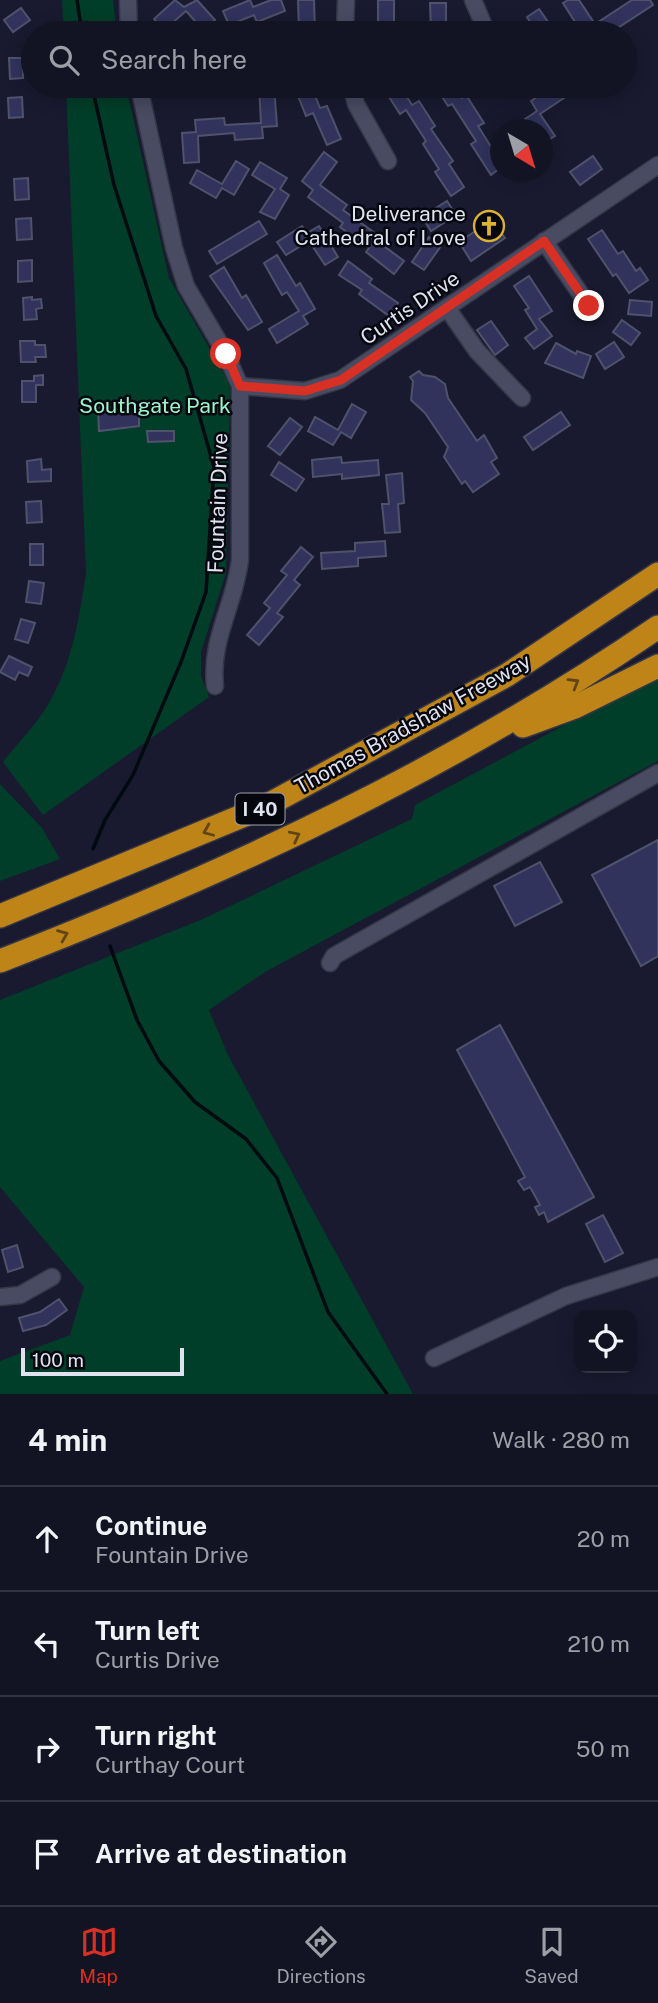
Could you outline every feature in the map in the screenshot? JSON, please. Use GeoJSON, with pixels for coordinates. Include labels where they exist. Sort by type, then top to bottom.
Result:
{"type":"FeatureCollection","features":[{"type":"Feature","properties":{"kind":"highway","name":"Thomas Bradshaw Freeway"},"geometry":{"type":"LineString","coordinates":[[0,916],[264,807],[507,675],[658,574]]}},
{"type":"Feature","properties":{"kind":"highway","name":"Thomas Bradshaw Freeway"},"geometry":{"type":"LineString","coordinates":[[0,961],[266,850],[474,744],[589,674],[658,627]]}},
{"type":"Feature","properties":{"kind":"highway"},"geometry":{"type":"LineString","coordinates":[[474,744],[575,707],[658,666]]}},
{"type":"Feature","properties":{"kind":"street"},"geometry":{"type":"LineString","coordinates":[[128,0],[129,21]]}},
{"type":"Feature","properties":{"kind":"street"},"geometry":{"type":"LineString","coordinates":[[345,21],[346,0]]}},
{"type":"Feature","properties":{"kind":"street"},"geometry":{"type":"LineString","coordinates":[[473,0],[482,21]]}},
{"type":"Feature","properties":{"kind":"street","name":"Fountain Drive"},"geometry":{"type":"LineString","coordinates":[[142,98],[174,248],[186,286],[226,354],[240,386],[240,561],[236,588],[214,651],[215,686]]}},
{"type":"Feature","properties":{"kind":"street"},"geometry":{"type":"LineString","coordinates":[[354,98],[388,161]]}},
{"type":"Feature","properties":{"kind":"street","name":"Curtis Drive"},"geometry":{"type":"LineString","coordinates":[[240,386],[305,391],[341,380],[658,165]]}},
{"type":"Feature","properties":{"kind":"street"},"geometry":{"type":"LineString","coordinates":[[544,241],[589,306]]}},
{"type":"Feature","properties":{"kind":"street"},"geometry":{"type":"LineString","coordinates":[[447,308],[477,351],[522,398]]}},
{"type":"Feature","properties":{"kind":"street"},"geometry":{"type":"LineString","coordinates":[[330,963],[334,956],[658,773]]}},
{"type":"Feature","properties":{"kind":"street"},"geometry":{"type":"LineString","coordinates":[[434,1358],[566,1296],[658,1268]]}},
{"type":"Feature","properties":{"kind":"street"},"geometry":{"type":"LineString","coordinates":[[0,1297],[20,1295],[52,1277]]}},
{"type":"Feature","properties":{"kind":"green space"},"geometry":{"type":"Polygon","coordinates":[[[62,0],[113,0],[116,21],[63,21],[62,0]]]}},
{"type":"Feature","properties":{"kind":"green space","name":"Southgate Park"},"geometry":{"type":"Polygon","coordinates":[[[66,98],[129,98],[169,278],[227,379],[230,389],[226,573],[201,652],[201,676],[209,697],[43,815],[3,762],[44,711],[61,679],[77,627],[86,573],[66,98]]]}},
{"type":"Feature","properties":{"kind":"green space"},"geometry":{"type":"Polygon","coordinates":[[[658,675],[658,761],[265,972],[209,1010],[228,1055],[413,1394],[0,1394],[0,1361],[70,1335],[84,1287],[0,1187],[0,1000],[203,919],[412,819],[415,805],[658,675]]]}},
{"type":"Feature","properties":{"kind":"green space"},"geometry":{"type":"Polygon","coordinates":[[[0,784],[42,828],[60,859],[0,881],[0,784]]]}},
{"type":"Feature","properties":{"kind":"building"},"geometry":{"type":"Polygon","coordinates":[[[175,0],[184,7],[197,0],[215,20],[195,21],[186,11],[174,21],[154,19],[175,0]]]}},
{"type":"Feature","properties":{"kind":"building"},"geometry":{"type":"Polygon","coordinates":[[[250,0],[253,7],[271,0],[281,0],[285,11],[260,21],[257,21],[254,15],[239,21],[227,21],[223,11],[250,0]]]}},
{"type":"Feature","properties":{"kind":"building"},"geometry":{"type":"Polygon","coordinates":[[[298,0],[314,0],[315,21],[299,21],[298,0]]]}},
{"type":"Feature","properties":{"kind":"building"},"geometry":{"type":"Polygon","coordinates":[[[378,0],[394,0],[394,21],[378,21],[378,0]]]}},
{"type":"Feature","properties":{"kind":"building"},"geometry":{"type":"Polygon","coordinates":[[[579,0],[593,21],[574,21],[563,3],[579,0]]]}},
{"type":"Feature","properties":{"kind":"building"},"geometry":{"type":"Polygon","coordinates":[[[632,0],[650,0],[653,5],[628,21],[600,21],[632,0]]]}},
{"type":"Feature","properties":{"kind":"building"},"geometry":{"type":"Polygon","coordinates":[[[430,3],[446,3],[446,21],[431,21],[430,3]]]}},
{"type":"Feature","properties":{"kind":"building"},"geometry":{"type":"Polygon","coordinates":[[[21,8],[30,20],[21,21],[21,26],[13,32],[4,20],[21,8]]]}},
{"type":"Feature","properties":{"kind":"building"},"geometry":{"type":"Polygon","coordinates":[[[539,9],[548,21],[530,21],[527,17],[539,9]]]}},
{"type":"Feature","properties":{"kind":"building"},"geometry":{"type":"Polygon","coordinates":[[[9,58],[21,58],[21,78],[10,79],[9,58]]]}},
{"type":"Feature","properties":{"kind":"building"},"geometry":{"type":"Polygon","coordinates":[[[8,98],[22,98],[23,117],[9,118],[8,98]]]}},
{"type":"Feature","properties":{"kind":"building"},"geometry":{"type":"Polygon","coordinates":[[[260,98],[275,98],[277,126],[262,127],[263,138],[235,140],[234,133],[198,136],[199,162],[184,163],[182,133],[196,132],[195,120],[224,118],[225,125],[261,123],[260,98]]]}},
{"type":"Feature","properties":{"kind":"building"},"geometry":{"type":"Polygon","coordinates":[[[299,98],[316,98],[320,108],[327,106],[341,139],[327,145],[313,113],[306,116],[299,98]]]}},
{"type":"Feature","properties":{"kind":"building"},"geometry":{"type":"Polygon","coordinates":[[[390,98],[408,98],[412,105],[419,101],[435,126],[431,129],[453,161],[449,164],[464,187],[451,196],[435,172],[439,169],[423,144],[426,141],[406,110],[400,114],[390,98]]]}},
{"type":"Feature","properties":{"kind":"building"},"geometry":{"type":"Polygon","coordinates":[[[443,98],[468,98],[484,123],[478,126],[490,145],[490,173],[471,144],[476,141],[452,104],[448,106],[443,98]]]}},
{"type":"Feature","properties":{"kind":"building"},"geometry":{"type":"Polygon","coordinates":[[[536,98],[564,98],[540,114],[543,119],[525,119],[537,111],[531,101],[536,98]]]}},
{"type":"Feature","properties":{"kind":"building"},"geometry":{"type":"Polygon","coordinates":[[[324,152],[337,162],[320,185],[347,205],[343,210],[379,236],[376,240],[404,261],[394,274],[366,252],[369,248],[340,227],[343,223],[308,197],[313,190],[302,181],[324,152]]]}},
{"type":"Feature","properties":{"kind":"building"},"geometry":{"type":"Polygon","coordinates":[[[593,156],[602,169],[580,185],[570,172],[593,156]]]}},
{"type":"Feature","properties":{"kind":"building"},"geometry":{"type":"Polygon","coordinates":[[[236,161],[249,169],[234,195],[222,188],[216,198],[190,183],[197,170],[222,184],[236,161]]]}},
{"type":"Feature","properties":{"kind":"building"},"geometry":{"type":"Polygon","coordinates":[[[260,162],[287,178],[280,189],[289,195],[275,219],[260,212],[275,189],[252,175],[260,162]]]}},
{"type":"Feature","properties":{"kind":"building"},"geometry":{"type":"Polygon","coordinates":[[[28,178],[29,199],[15,200],[14,179],[28,178]]]}},
{"type":"Feature","properties":{"kind":"building"},"geometry":{"type":"Polygon","coordinates":[[[447,201],[456,215],[431,231],[422,217],[447,201]]]}},
{"type":"Feature","properties":{"kind":"building"},"geometry":{"type":"Polygon","coordinates":[[[31,218],[32,239],[17,240],[16,219],[31,218]]]}},
{"type":"Feature","properties":{"kind":"building"},"geometry":{"type":"Polygon","coordinates":[[[492,220],[505,238],[471,261],[459,242],[492,220]]]}},
{"type":"Feature","properties":{"kind":"building"},"geometry":{"type":"Polygon","coordinates":[[[259,221],[267,234],[217,264],[209,251],[259,221]]]}},
{"type":"Feature","properties":{"kind":"building"},"geometry":{"type":"Polygon","coordinates":[[[302,226],[307,233],[319,226],[338,257],[325,265],[309,241],[286,255],[277,242],[302,226]]]}},
{"type":"Feature","properties":{"kind":"building"},"geometry":{"type":"Polygon","coordinates":[[[602,230],[618,254],[623,251],[636,271],[640,268],[648,280],[629,293],[616,274],[613,276],[588,239],[602,230]]]}},
{"type":"Feature","properties":{"kind":"building"},"geometry":{"type":"Polygon","coordinates":[[[429,237],[441,246],[424,270],[412,262],[429,237]]]}},
{"type":"Feature","properties":{"kind":"building"},"geometry":{"type":"Polygon","coordinates":[[[277,255],[296,286],[300,283],[315,309],[303,316],[308,324],[277,343],[269,329],[299,311],[287,292],[282,295],[264,263],[277,255]]]}},
{"type":"Feature","properties":{"kind":"building"},"geometry":{"type":"Polygon","coordinates":[[[32,260],[32,281],[18,282],[18,261],[32,260]]]}},
{"type":"Feature","properties":{"kind":"building"},"geometry":{"type":"Polygon","coordinates":[[[348,261],[372,279],[369,283],[398,303],[389,316],[359,294],[362,290],[339,275],[348,261]]]}},
{"type":"Feature","properties":{"kind":"building"},"geometry":{"type":"Polygon","coordinates":[[[224,267],[242,298],[246,295],[262,322],[248,330],[210,276],[224,267]]]}},
{"type":"Feature","properties":{"kind":"building"},"geometry":{"type":"Polygon","coordinates":[[[529,276],[552,311],[539,319],[552,336],[534,349],[525,338],[537,329],[525,310],[529,308],[514,286],[529,276]]]}},
{"type":"Feature","properties":{"kind":"building"},"geometry":{"type":"Polygon","coordinates":[[[32,297],[32,300],[41,299],[42,308],[36,309],[37,319],[24,320],[23,298],[32,297]]]}},
{"type":"Feature","properties":{"kind":"building"},"geometry":{"type":"Polygon","coordinates":[[[630,300],[652,302],[651,316],[628,314],[630,300]]]}},
{"type":"Feature","properties":{"kind":"building"},"geometry":{"type":"Polygon","coordinates":[[[622,320],[640,333],[631,345],[613,332],[622,320]]]}},
{"type":"Feature","properties":{"kind":"building"},"geometry":{"type":"Polygon","coordinates":[[[491,321],[508,345],[495,355],[477,330],[491,321]]]}},
{"type":"Feature","properties":{"kind":"building"},"geometry":{"type":"Polygon","coordinates":[[[20,341],[35,341],[35,345],[45,345],[46,357],[35,357],[36,362],[21,362],[20,341]]]}},
{"type":"Feature","properties":{"kind":"building"},"geometry":{"type":"Polygon","coordinates":[[[614,342],[624,357],[605,369],[596,354],[614,342]]]}},
{"type":"Feature","properties":{"kind":"building"},"geometry":{"type":"Polygon","coordinates":[[[556,343],[576,354],[577,351],[591,356],[583,378],[545,363],[556,343]]]}},
{"type":"Feature","properties":{"kind":"building"},"geometry":{"type":"Polygon","coordinates":[[[419,371],[445,384],[448,398],[477,441],[484,435],[497,458],[491,462],[499,474],[473,492],[465,481],[462,484],[444,457],[448,447],[425,413],[411,400],[413,381],[410,377],[419,371]]]}},
{"type":"Feature","properties":{"kind":"building"},"geometry":{"type":"Polygon","coordinates":[[[43,375],[43,385],[36,385],[36,402],[22,402],[22,381],[34,381],[34,376],[43,375]]]}},
{"type":"Feature","properties":{"kind":"building"},"geometry":{"type":"Polygon","coordinates":[[[352,404],[366,412],[351,438],[341,432],[333,445],[308,431],[315,417],[338,430],[352,404]]]}},
{"type":"Feature","properties":{"kind":"building"},"geometry":{"type":"Polygon","coordinates":[[[112,407],[112,412],[139,410],[139,426],[99,431],[98,408],[112,407]]]}},
{"type":"Feature","properties":{"kind":"building"},"geometry":{"type":"Polygon","coordinates":[[[561,412],[570,425],[533,450],[524,437],[561,412]]]}},
{"type":"Feature","properties":{"kind":"building"},"geometry":{"type":"Polygon","coordinates":[[[290,418],[302,427],[280,455],[268,446],[290,418]]]}},
{"type":"Feature","properties":{"kind":"building"},"geometry":{"type":"Polygon","coordinates":[[[147,431],[174,431],[174,441],[148,442],[147,431]]]}},
{"type":"Feature","properties":{"kind":"building"},"geometry":{"type":"Polygon","coordinates":[[[341,457],[342,463],[378,460],[379,475],[342,479],[342,474],[313,477],[312,460],[341,457]]]}},
{"type":"Feature","properties":{"kind":"building"},"geometry":{"type":"Polygon","coordinates":[[[41,459],[42,470],[51,469],[51,481],[28,482],[27,461],[41,459]]]}},
{"type":"Feature","properties":{"kind":"building"},"geometry":{"type":"Polygon","coordinates":[[[279,462],[304,479],[296,491],[271,475],[279,462]]]}},
{"type":"Feature","properties":{"kind":"building"},"geometry":{"type":"Polygon","coordinates":[[[402,473],[404,503],[398,504],[400,532],[385,533],[382,504],[389,504],[386,475],[402,473]]]}},
{"type":"Feature","properties":{"kind":"building"},"geometry":{"type":"Polygon","coordinates":[[[41,501],[42,522],[27,523],[26,502],[41,501]]]}},
{"type":"Feature","properties":{"kind":"building"},"geometry":{"type":"Polygon","coordinates":[[[385,541],[386,556],[358,558],[358,566],[322,569],[321,553],[355,551],[355,543],[385,541]]]}},
{"type":"Feature","properties":{"kind":"building"},"geometry":{"type":"Polygon","coordinates":[[[30,544],[43,544],[43,565],[30,565],[30,544]]]}},
{"type":"Feature","properties":{"kind":"building"},"geometry":{"type":"Polygon","coordinates":[[[301,547],[313,557],[294,580],[300,585],[277,613],[283,617],[259,645],[247,635],[270,608],[264,603],[287,575],[281,571],[301,547]]]}},
{"type":"Feature","properties":{"kind":"building"},"geometry":{"type":"Polygon","coordinates":[[[29,581],[44,583],[41,604],[26,602],[29,581]]]}},
{"type":"Feature","properties":{"kind":"building"},"geometry":{"type":"Polygon","coordinates":[[[21,619],[35,623],[28,643],[15,639],[21,619]]]}},
{"type":"Feature","properties":{"kind":"building"},"geometry":{"type":"Polygon","coordinates":[[[9,656],[32,667],[28,676],[19,672],[15,680],[0,672],[9,656]]]}},
{"type":"Feature","properties":{"kind":"building"},"geometry":{"type":"Polygon","coordinates":[[[658,840],[658,956],[641,966],[592,875],[658,840]]]}},
{"type":"Feature","properties":{"kind":"building"},"geometry":{"type":"Polygon","coordinates":[[[540,862],[562,902],[515,926],[494,886],[540,862]]]}},
{"type":"Feature","properties":{"kind":"building"},"geometry":{"type":"Polygon","coordinates":[[[500,1025],[594,1197],[548,1222],[544,1212],[539,1215],[535,1207],[540,1205],[530,1187],[524,1190],[518,1181],[525,1177],[457,1050],[500,1025]]]}},
{"type":"Feature","properties":{"kind":"building"},"geometry":{"type":"Polygon","coordinates":[[[603,1215],[623,1253],[605,1262],[586,1224],[603,1215]]]}},
{"type":"Feature","properties":{"kind":"building"},"geometry":{"type":"Polygon","coordinates":[[[17,1245],[23,1267],[8,1272],[2,1250],[17,1245]]]}},
{"type":"Feature","properties":{"kind":"building"},"geometry":{"type":"Polygon","coordinates":[[[59,1299],[67,1310],[46,1325],[23,1331],[19,1318],[40,1312],[59,1299]]]}},
{"type":"Feature","properties":{"kind":"waterway"},"geometry":{"type":"LineString","coordinates":[[77,0],[80,21]]}},
{"type":"Feature","properties":{"kind":"waterway"},"geometry":{"type":"LineString","coordinates":[[93,849],[105,820],[133,775],[181,662],[206,592],[214,467],[186,369],[156,316],[114,185],[95,98]]}},
{"type":"Feature","properties":{"kind":"waterway"},"geometry":{"type":"LineString","coordinates":[[110,946],[137,1020],[159,1061],[195,1102],[246,1139],[277,1178],[328,1312],[387,1394]]}},
{"type":"Feature","properties":{"kind":"place","name":"Deliverance Cathedral of Love"},"geometry":{"type":"Point","coordinates":[489,226]}},
{"type":"Feature","properties":{"kind":"route"},"geometry":{"type":"LineString","coordinates":[[226,354],[240,386],[305,391],[326,386],[341,380],[391,347],[544,241],[589,306]]}}]}
